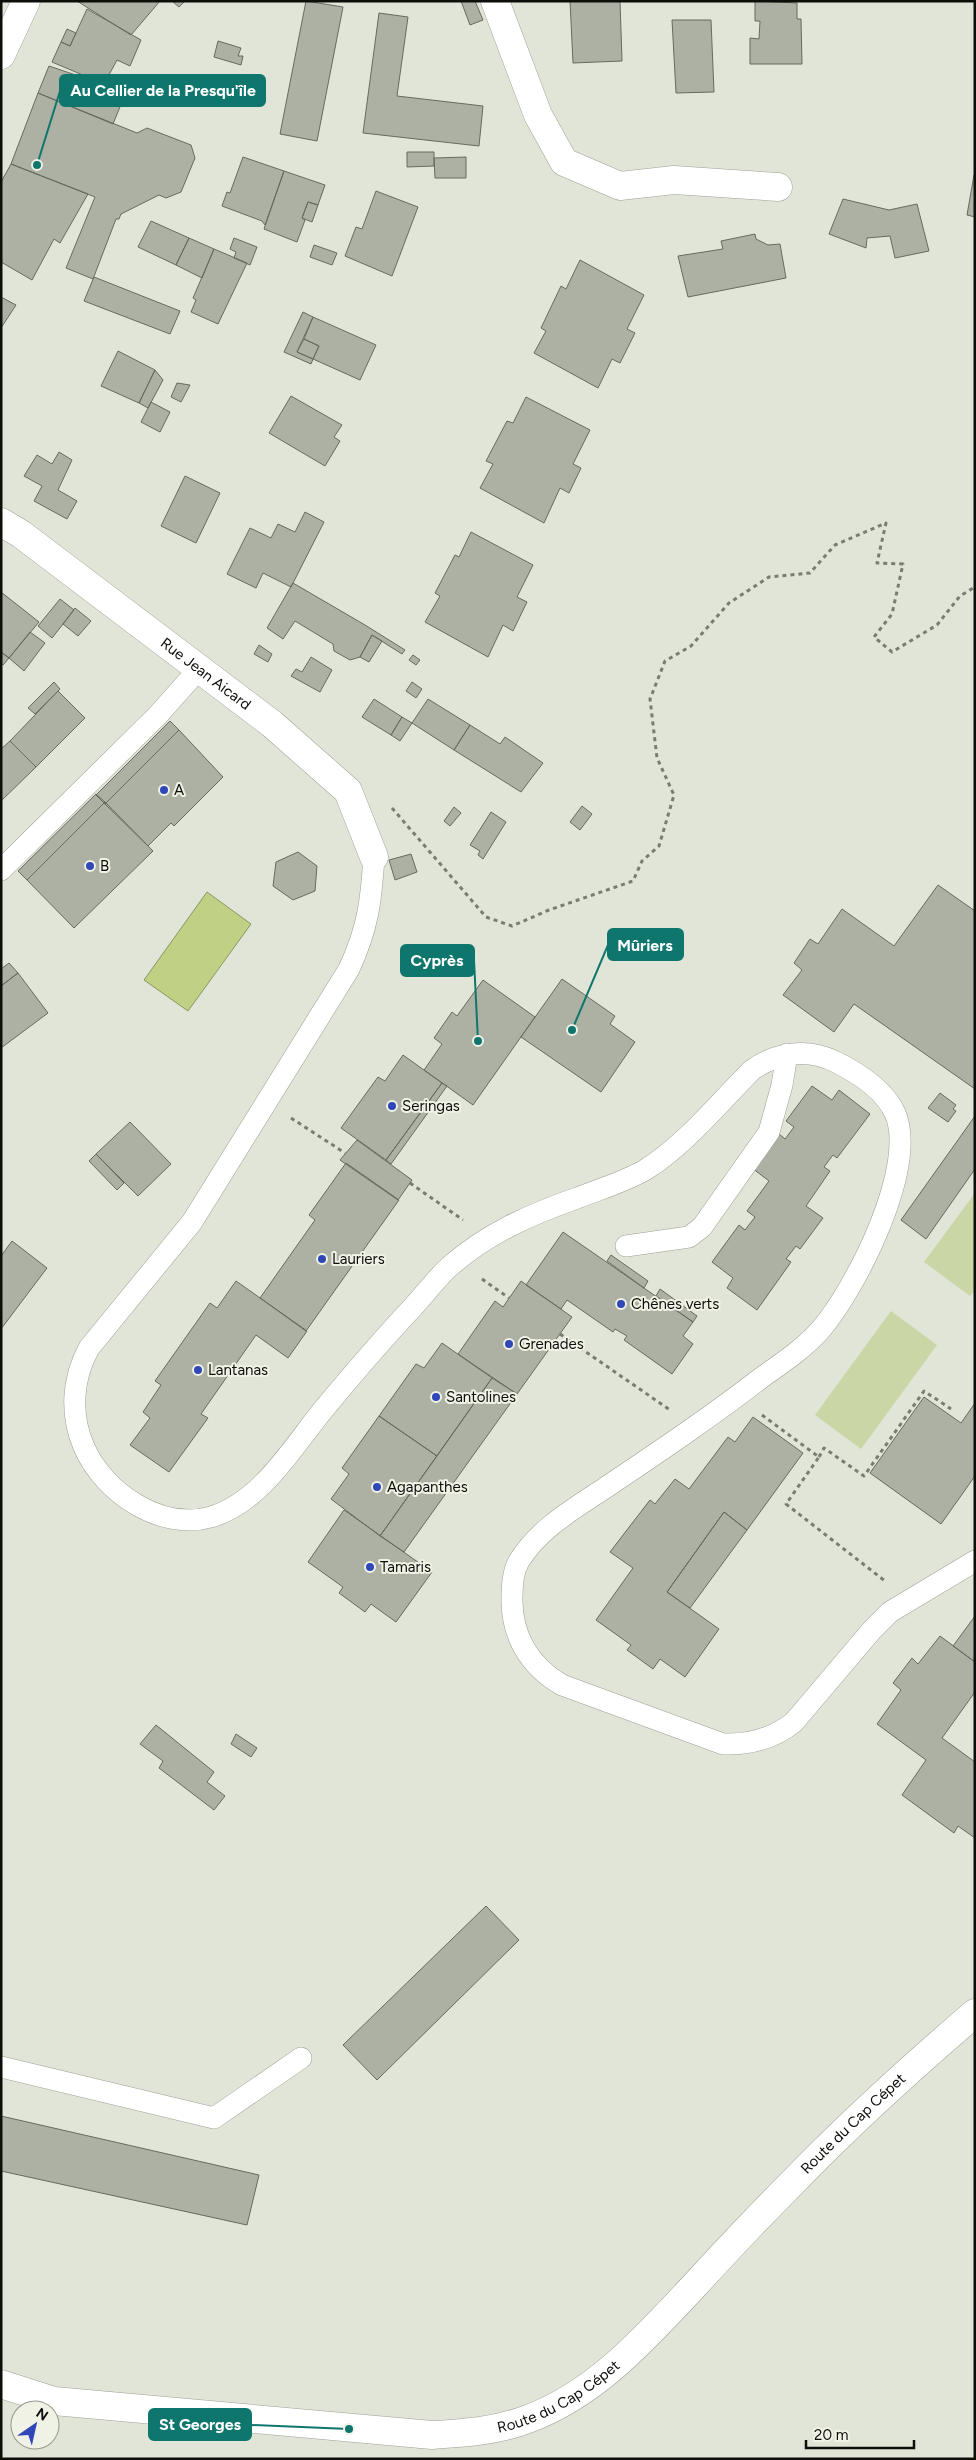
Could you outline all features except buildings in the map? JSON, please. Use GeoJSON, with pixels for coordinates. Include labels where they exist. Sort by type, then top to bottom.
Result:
{"type":"FeatureCollection","features":[{"type":"Feature","properties":{"kind":"street"},"geometry":{"type":"LineString","coordinates":[[1,55],[26,1]]}},
{"type":"Feature","properties":{"kind":"street"},"geometry":{"type":"LineString","coordinates":[[495,1],[538,115],[564,162],[620,186],[674,180],[778,187]]}},
{"type":"Feature","properties":{"kind":"street","name":"Rue Jean Aicard"},"geometry":{"type":"LineString","coordinates":[[1,522],[21,534],[198,670],[272,724],[348,791],[374,857]]}},
{"type":"Feature","properties":{"kind":"street","name":"Route du Cap Cépet"},"geometry":{"type":"LineString","coordinates":[[1,2384],[54,2401],[432,2435],[482,2432],[529,2419],[571,2397],[610,2371],[655,2328],[793,2182],[888,2088],[975,2013]]}},
{"type":"Feature","properties":{"kind":"lane"},"geometry":{"type":"LineString","coordinates":[[1,870],[158,716],[198,670]]}},
{"type":"Feature","properties":{"kind":"lane"},"geometry":{"type":"LineString","coordinates":[[374,857],[371,901],[363,939],[349,969],[192,1222],[93,1342],[82,1361],[74,1395],[83,1446],[92,1463],[107,1482],[129,1499],[167,1518],[190,1520],[211,1516],[231,1509],[266,1481],[392,1330],[449,1267],[498,1230],[644,1170],[678,1146],[752,1070],[763,1062],[787,1054],[810,1054],[830,1059],[868,1081],[895,1112],[900,1132],[899,1155],[888,1206],[881,1224],[840,1303],[822,1328],[802,1347],[695,1427],[557,1520],[532,1543],[518,1562],[512,1590],[512,1612],[516,1630],[531,1660],[546,1675],[562,1685],[723,1744],[741,1745],[781,1733],[794,1722],[872,1630],[890,1612],[908,1599],[975,1561]]}},
{"type":"Feature","properties":{"kind":"lane"},"geometry":{"type":"LineString","coordinates":[[626,1246],[689,1237],[702,1227],[769,1132],[782,1085],[787,1054]]}},
{"type":"Feature","properties":{"kind":"lane"},"geometry":{"type":"LineString","coordinates":[[1,2067],[214,2118],[301,2058]]}},
{"type":"Feature","properties":{"kind":"path"},"geometry":{"type":"LineString","coordinates":[[348,791],[384,800],[486,917],[512,926],[633,881],[642,861],[659,846],[674,795],[657,758],[650,698],[665,661],[691,646],[729,603],[769,577],[810,573],[835,545],[886,523],[877,563],[903,564],[892,614],[874,637],[892,652],[936,625],[960,596],[975,587]]}},
{"type":"Feature","properties":{"kind":"path"},"geometry":{"type":"LineString","coordinates":[[266,1101],[345,1153]]}},
{"type":"Feature","properties":{"kind":"path"},"geometry":{"type":"LineString","coordinates":[[410,1183],[489,1238]]}},
{"type":"Feature","properties":{"kind":"path"},"geometry":{"type":"LineString","coordinates":[[560,1334],[695,1427]]}},
{"type":"Feature","properties":{"kind":"path"},"geometry":{"type":"LineString","coordinates":[[908,1599],[786,1504],[824,1448],[864,1476],[924,1391],[951,1409]]}},
{"type":"Feature","properties":{"kind":"path"},"geometry":{"type":"LineString","coordinates":[[737,1396],[819,1457]]}},
{"type":"Feature","properties":{"kind":"shaded area"},"geometry":{"type":"Polygon","coordinates":[[[207,892],[251,924],[188,1011],[144,980],[207,892]]]}},
{"type":"Feature","properties":{"kind":"shaded area"},"geometry":{"type":"Polygon","coordinates":[[[975,1193],[975,1290],[970,1296],[924,1262],[975,1193]]]}},
{"type":"Feature","properties":{"kind":"shaded area"},"geometry":{"type":"Polygon","coordinates":[[[891,1311],[937,1345],[861,1449],[815,1415],[891,1311]]]}},
{"type":"Feature","properties":{"kind":"place","name":"Au Cellier de la Presqu'île"},"geometry":{"type":"Point","coordinates":[37,165]}},
{"type":"Feature","properties":{"kind":"place","name":"A"},"geometry":{"type":"Point","coordinates":[164,790]}},
{"type":"Feature","properties":{"kind":"place","name":"B"},"geometry":{"type":"Point","coordinates":[90,866]}},
{"type":"Feature","properties":{"kind":"place","name":"Mûriers"},"geometry":{"type":"Point","coordinates":[572,1030]}},
{"type":"Feature","properties":{"kind":"place","name":"Cyprès"},"geometry":{"type":"Point","coordinates":[478,1041]}},
{"type":"Feature","properties":{"kind":"place","name":"Seringas"},"geometry":{"type":"Point","coordinates":[392,1106]}},
{"type":"Feature","properties":{"kind":"place","name":"Lauriers"},"geometry":{"type":"Point","coordinates":[322,1259]}},
{"type":"Feature","properties":{"kind":"place","name":"Chênes verts"},"geometry":{"type":"Point","coordinates":[621,1304]}},
{"type":"Feature","properties":{"kind":"place","name":"Grenades"},"geometry":{"type":"Point","coordinates":[509,1344]}},
{"type":"Feature","properties":{"kind":"place","name":"Lantanas"},"geometry":{"type":"Point","coordinates":[198,1370]}},
{"type":"Feature","properties":{"kind":"place","name":"Santolines"},"geometry":{"type":"Point","coordinates":[436,1397]}},
{"type":"Feature","properties":{"kind":"place","name":"Agapanthes"},"geometry":{"type":"Point","coordinates":[377,1487]}},
{"type":"Feature","properties":{"kind":"place","name":"Tamaris"},"geometry":{"type":"Point","coordinates":[370,1567]}},
{"type":"Feature","properties":{"kind":"place","name":"St Georges"},"geometry":{"type":"Point","coordinates":[349,2429]}}]}
